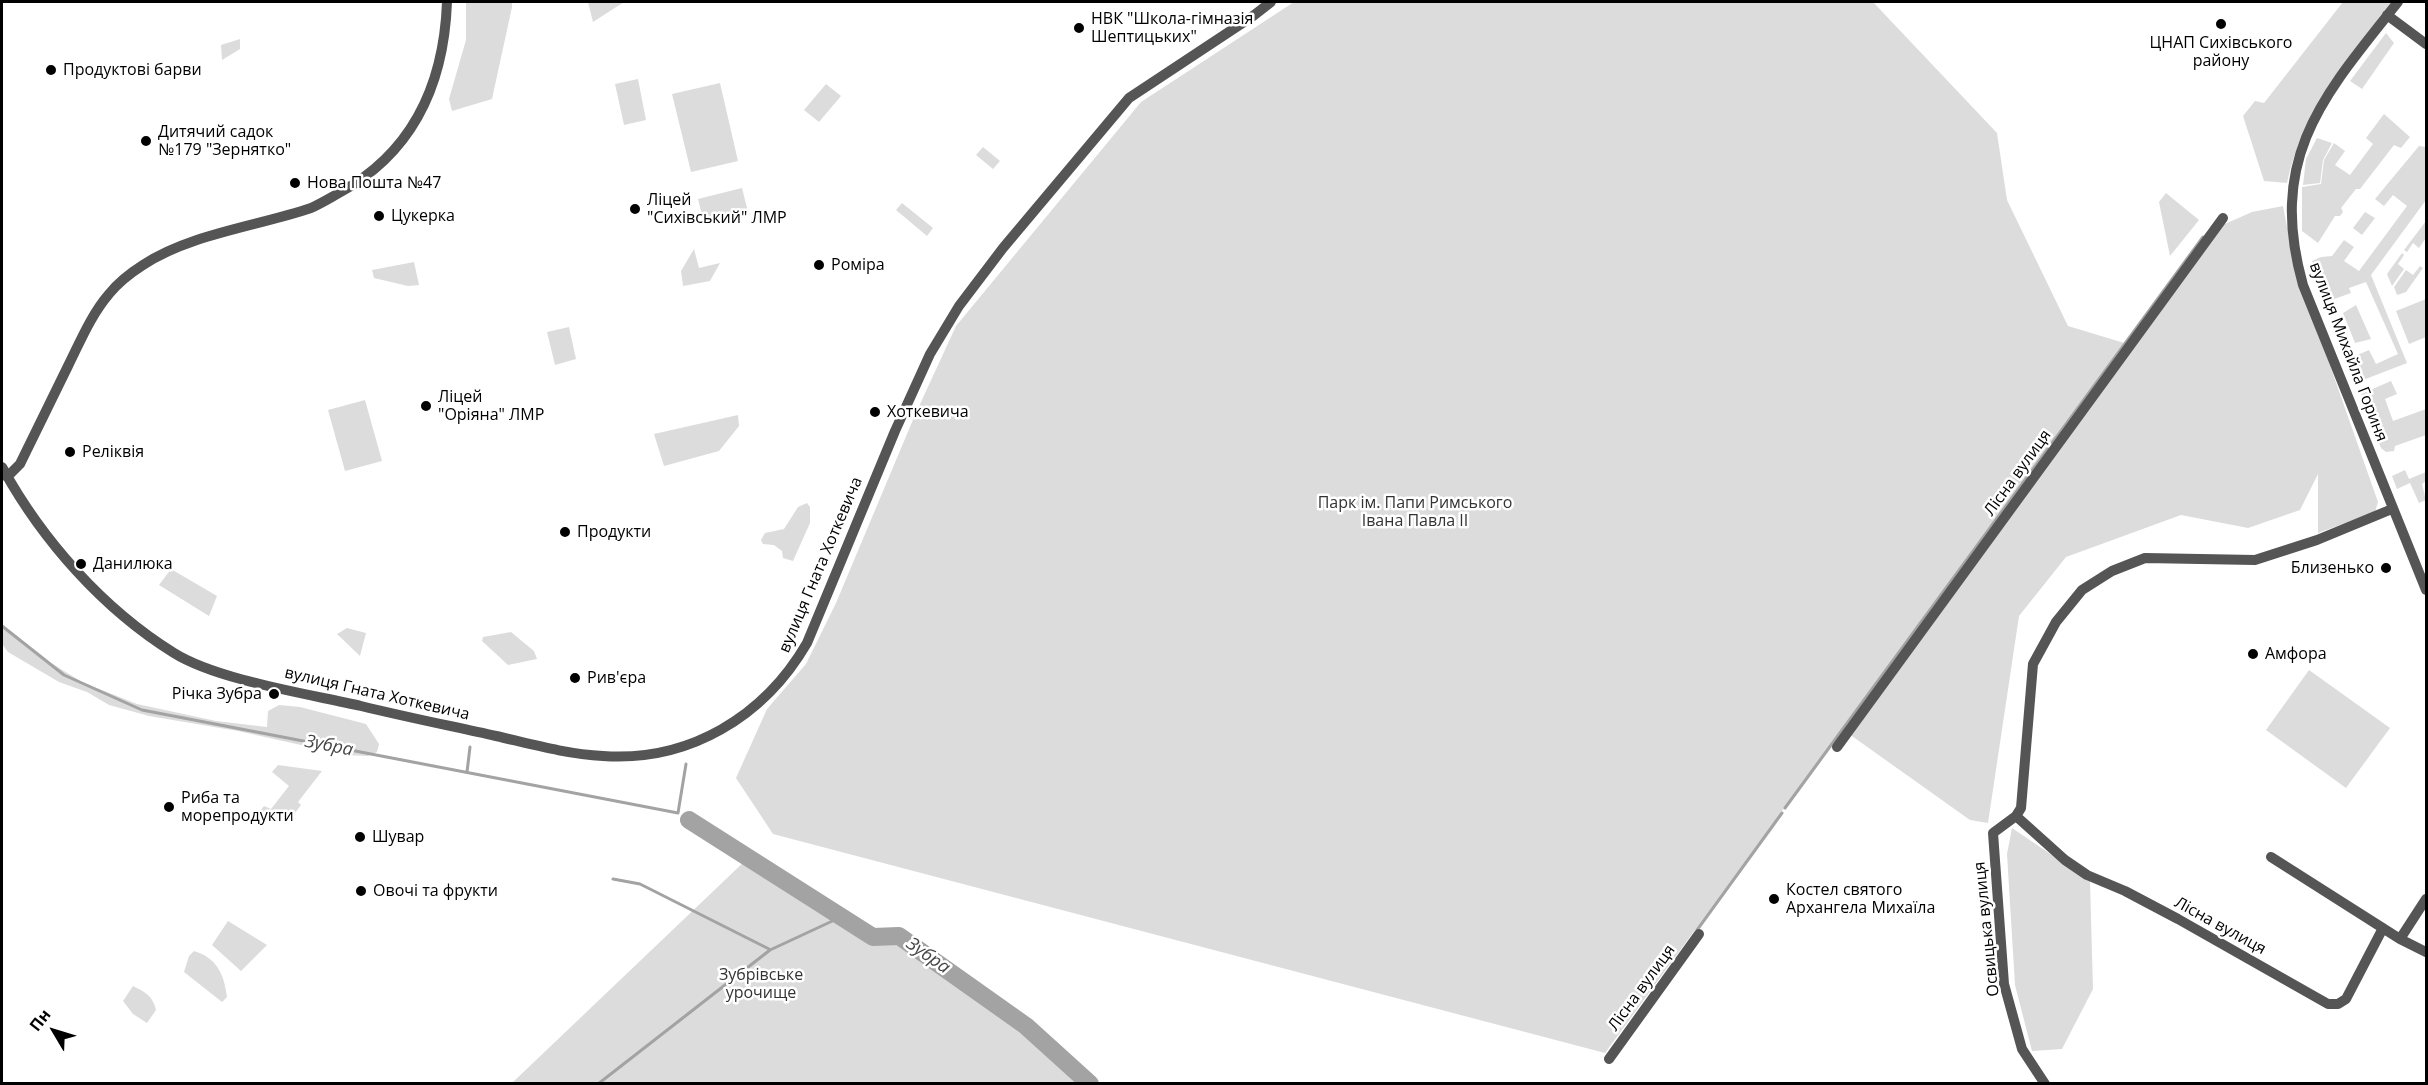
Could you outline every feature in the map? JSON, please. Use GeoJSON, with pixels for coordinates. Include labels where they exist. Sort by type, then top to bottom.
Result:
{"type":"FeatureCollection","features":[{"type":"Feature","properties":{"kind":"street"},"geometry":{"type":"LineString","coordinates":[[4,472],[20,464],[85,332],[109,294],[143,265],[176,248],[313,207],[352,186],[382,164],[406,136],[424,107],[434,85],[445,38],[447,2]]}},
{"type":"Feature","properties":{"kind":"street","name":"вулиця Гната Хоткевича"},"geometry":{"type":"LineString","coordinates":[[4,472],[37,523],[76,570],[107,601],[176,655],[249,680],[568,752],[636,756],[689,744],[737,722],[778,684],[794,664],[807,643],[878,471],[930,354],[959,306],[1003,248],[1129,98],[1271,2]]}},
{"type":"Feature","properties":{"kind":"street","name":"вулиця Михайла Гориня"},"geometry":{"type":"LineString","coordinates":[[2398,2],[2323,102],[2297,156],[2291,195],[2292,219],[2295,258],[2303,285],[2392,509],[2427,590]]}},
{"type":"Feature","properties":{"kind":"street"},"geometry":{"type":"LineString","coordinates":[[2387,15],[2427,44]]}},
{"type":"Feature","properties":{"kind":"street","name":"Лісна вулиця"},"geometry":{"type":"LineString","coordinates":[[1838,747],[2223,218]]}},
{"type":"Feature","properties":{"kind":"street"},"geometry":{"type":"LineString","coordinates":[[2017,817],[2021,808],[2033,664],[2056,622],[2082,590],[2112,571],[2145,558],[2255,560],[2317,540],[2392,509]]}},
{"type":"Feature","properties":{"kind":"street","name":"Лісна вулиця"},"geometry":{"type":"LineString","coordinates":[[2017,817],[2065,860],[2087,875],[2125,891],[2178,919],[2328,1004],[2338,1004],[2346,999],[2383,928]]}},
{"type":"Feature","properties":{"kind":"street","name":"Освицька вулиця"},"geometry":{"type":"LineString","coordinates":[[2017,817],[1993,835],[2004,984],[2022,1049],[2045,1083]]}},
{"type":"Feature","properties":{"kind":"street"},"geometry":{"type":"LineString","coordinates":[[2271,857],[2400,939],[2427,952]]}},
{"type":"Feature","properties":{"kind":"street"},"geometry":{"type":"LineString","coordinates":[[2400,939],[2427,899]]}},
{"type":"Feature","properties":{"kind":"street","name":"Лісна вулиця"},"geometry":{"type":"LineString","coordinates":[[1609,1059],[1699,934]]}},
{"type":"Feature","properties":{"kind":"green space"},"geometry":{"type":"Polygon","coordinates":[[[466,2],[512,2],[512,7],[492,99],[452,111],[449,99],[466,40],[466,2]]]}},
{"type":"Feature","properties":{"kind":"green space"},"geometry":{"type":"Polygon","coordinates":[[[588,2],[624,2],[593,22],[588,2]]]}},
{"type":"Feature","properties":{"kind":"green space","name":"Парк ім. Папи Римського Івана Павла ІІ"},"geometry":{"type":"Polygon","coordinates":[[[1294,2],[1873,2],[1997,133],[2007,200],[2068,326],[2131,345],[2218,227],[2252,212],[2283,206],[2294,263],[2378,502],[2375,512],[2318,533],[2318,474],[2300,510],[2248,528],[2181,515],[2066,557],[2019,616],[1988,823],[1970,820],[1842,729],[1605,1053],[773,834],[736,778],[767,709],[806,664],[836,603],[915,415],[956,326],[1141,102],[1294,2]]]}},
{"type":"Feature","properties":{"kind":"green space"},"geometry":{"type":"Polygon","coordinates":[[[2343,2],[2392,2],[2343,65],[2315,109],[2294,157],[2287,183],[2264,181],[2243,116],[2255,101],[2264,103],[2343,2]]]}},
{"type":"Feature","properties":{"kind":"green space"},"geometry":{"type":"Polygon","coordinates":[[[2386,33],[2394,43],[2362,89],[2350,81],[2386,33]]]}},
{"type":"Feature","properties":{"kind":"green space"},"geometry":{"type":"Polygon","coordinates":[[[240,39],[240,49],[222,60],[221,45],[240,39]]]}},
{"type":"Feature","properties":{"kind":"green space"},"geometry":{"type":"Polygon","coordinates":[[[638,79],[646,120],[624,125],[615,84],[638,79]]]}},
{"type":"Feature","properties":{"kind":"green space"},"geometry":{"type":"Polygon","coordinates":[[[720,83],[738,161],[691,172],[672,94],[720,83]]]}},
{"type":"Feature","properties":{"kind":"green space"},"geometry":{"type":"Polygon","coordinates":[[[826,84],[841,96],[819,122],[804,110],[826,84]]]}},
{"type":"Feature","properties":{"kind":"green space"},"geometry":{"type":"Polygon","coordinates":[[[2384,114],[2410,137],[2401,148],[2394,145],[2360,189],[2356,189],[2341,208],[2343,212],[2340,216],[2335,216],[2318,243],[2302,231],[2302,187],[2321,184],[2324,160],[2334,143],[2345,151],[2335,165],[2350,175],[2373,144],[2366,138],[2384,114]]]}},
{"type":"Feature","properties":{"kind":"green space"},"geometry":{"type":"Polygon","coordinates":[[[2317,138],[2332,143],[2323,160],[2320,183],[2303,185],[2306,159],[2317,138]]]}},
{"type":"Feature","properties":{"kind":"green space"},"geometry":{"type":"Polygon","coordinates":[[[2419,146],[2426,147],[2426,200],[2371,275],[2407,363],[2363,380],[2355,376],[2348,359],[2369,350],[2376,364],[2398,354],[2366,282],[2349,288],[2351,293],[2326,302],[2312,261],[2332,256],[2344,240],[2354,247],[2344,261],[2359,271],[2407,206],[2393,195],[2384,206],[2375,199],[2419,146]]]}},
{"type":"Feature","properties":{"kind":"green space"},"geometry":{"type":"Polygon","coordinates":[[[983,147],[1000,161],[993,169],[976,155],[983,147]]]}},
{"type":"Feature","properties":{"kind":"green space"},"geometry":{"type":"Polygon","coordinates":[[[742,188],[748,212],[704,223],[698,199],[742,188]]]}},
{"type":"Feature","properties":{"kind":"green space"},"geometry":{"type":"Polygon","coordinates":[[[2166,193],[2199,220],[2170,256],[2159,202],[2166,193]]]}},
{"type":"Feature","properties":{"kind":"green space"},"geometry":{"type":"Polygon","coordinates":[[[902,203],[933,228],[927,236],[896,210],[902,203]]]}},
{"type":"Feature","properties":{"kind":"green space"},"geometry":{"type":"Polygon","coordinates":[[[2365,212],[2375,218],[2362,235],[2353,228],[2365,212]]]}},
{"type":"Feature","properties":{"kind":"green space"},"geometry":{"type":"Polygon","coordinates":[[[2426,221],[2426,238],[2419,248],[2413,243],[2407,252],[2404,250],[2426,221]]]}},
{"type":"Feature","properties":{"kind":"green space"},"geometry":{"type":"Polygon","coordinates":[[[694,249],[699,268],[720,263],[710,281],[683,286],[681,271],[694,249]]]}},
{"type":"Feature","properties":{"kind":"green space"},"geometry":{"type":"Polygon","coordinates":[[[2402,253],[2404,255],[2398,264],[2404,269],[2392,286],[2387,274],[2402,253]]]}},
{"type":"Feature","properties":{"kind":"green space"},"geometry":{"type":"Polygon","coordinates":[[[414,262],[419,285],[408,286],[374,278],[372,270],[414,262]]]}},
{"type":"Feature","properties":{"kind":"green space"},"geometry":{"type":"Polygon","coordinates":[[[2420,266],[2423,268],[2406,292],[2397,295],[2394,287],[2406,270],[2413,275],[2420,266]]]}},
{"type":"Feature","properties":{"kind":"green space"},"geometry":{"type":"Polygon","coordinates":[[[2426,299],[2426,337],[2409,344],[2396,311],[2426,299]]]}},
{"type":"Feature","properties":{"kind":"green space"},"geometry":{"type":"Polygon","coordinates":[[[2356,305],[2371,339],[2355,343],[2343,313],[2356,305]]]}},
{"type":"Feature","properties":{"kind":"green space"},"geometry":{"type":"Polygon","coordinates":[[[569,327],[576,359],[555,365],[547,332],[569,327]]]}},
{"type":"Feature","properties":{"kind":"green space"},"geometry":{"type":"Polygon","coordinates":[[[2391,381],[2397,394],[2385,399],[2393,421],[2426,409],[2426,435],[2395,446],[2394,451],[2386,452],[2381,448],[2361,394],[2391,381]]]}},
{"type":"Feature","properties":{"kind":"green space"},"geometry":{"type":"Polygon","coordinates":[[[365,400],[382,461],[345,471],[328,410],[365,400]]]}},
{"type":"Feature","properties":{"kind":"green space"},"geometry":{"type":"Polygon","coordinates":[[[738,415],[739,426],[719,451],[664,466],[654,434],[738,415]]]}},
{"type":"Feature","properties":{"kind":"green space"},"geometry":{"type":"Polygon","coordinates":[[[2405,470],[2409,479],[2426,472],[2426,481],[2422,484],[2426,500],[2419,503],[2410,483],[2397,489],[2392,476],[2405,470]]]}},
{"type":"Feature","properties":{"kind":"green space"},"geometry":{"type":"Polygon","coordinates":[[[807,503],[810,507],[810,523],[793,561],[783,558],[782,551],[774,545],[763,544],[761,540],[765,533],[784,529],[798,507],[807,503]]]}},
{"type":"Feature","properties":{"kind":"green space"},"geometry":{"type":"Polygon","coordinates":[[[171,569],[217,596],[209,616],[159,585],[171,569]]]}},
{"type":"Feature","properties":{"kind":"green space"},"geometry":{"type":"Polygon","coordinates":[[[2,624],[51,663],[82,682],[137,704],[216,721],[267,727],[268,711],[279,705],[300,707],[366,724],[379,744],[377,752],[368,756],[346,755],[238,731],[149,716],[109,705],[87,692],[59,682],[8,652],[2,644],[2,624]]]}},
{"type":"Feature","properties":{"kind":"green space"},"geometry":{"type":"Polygon","coordinates":[[[347,628],[366,633],[360,656],[337,634],[347,628]]]}},
{"type":"Feature","properties":{"kind":"green space"},"geometry":{"type":"Polygon","coordinates":[[[511,632],[534,651],[537,659],[508,665],[482,641],[483,637],[511,632]]]}},
{"type":"Feature","properties":{"kind":"green space"},"geometry":{"type":"Polygon","coordinates":[[[2309,670],[2390,728],[2346,788],[2266,730],[2309,670]]]}},
{"type":"Feature","properties":{"kind":"green space"},"geometry":{"type":"Polygon","coordinates":[[[278,765],[322,771],[298,802],[301,805],[288,822],[276,814],[271,820],[260,811],[264,806],[271,809],[289,786],[272,772],[278,765]]]}},
{"type":"Feature","properties":{"kind":"green space"},"geometry":{"type":"Polygon","coordinates":[[[2012,828],[2090,881],[2093,989],[2062,1049],[2032,1051],[2015,985],[2007,854],[2012,828]]]}},
{"type":"Feature","properties":{"kind":"green space","name":"Зубрівське урочище"},"geometry":{"type":"Polygon","coordinates":[[[747,859],[873,936],[899,936],[1026,1026],[1090,1083],[512,1083],[747,859]]]}},
{"type":"Feature","properties":{"kind":"green space"},"geometry":{"type":"Polygon","coordinates":[[[228,921],[267,945],[241,971],[212,945],[228,921]]]}},
{"type":"Feature","properties":{"kind":"green space"},"geometry":{"type":"Polygon","coordinates":[[[194,951],[208,958],[218,968],[224,981],[227,997],[222,1002],[184,972],[189,956],[194,951]]]}},
{"type":"Feature","properties":{"kind":"green space"},"geometry":{"type":"Polygon","coordinates":[[[133,986],[148,995],[155,1005],[156,1010],[147,1023],[133,1014],[123,1001],[133,986]]]}},
{"type":"Feature","properties":{"kind":"waterway"},"geometry":{"type":"LineString","coordinates":[[1785,808],[2203,237]]}},
{"type":"Feature","properties":{"kind":"waterway","name":"Зубра"},"geometry":{"type":"LineString","coordinates":[[2,626],[64,675],[142,710],[678,813],[686,764]]}},
{"type":"Feature","properties":{"kind":"waterway"},"geometry":{"type":"LineString","coordinates":[[467,772],[470,747]]}},
{"type":"Feature","properties":{"kind":"waterway"},"geometry":{"type":"LineString","coordinates":[[1697,930],[1782,813]]}},
{"type":"Feature","properties":{"kind":"waterway","name":"Зубра"},"geometry":{"type":"LineString","coordinates":[[689,820],[873,937],[899,936],[1026,1026],[1090,1084]]}},
{"type":"Feature","properties":{"kind":"waterway"},"geometry":{"type":"LineString","coordinates":[[613,879],[640,884],[769,949]]}},
{"type":"Feature","properties":{"kind":"waterway"},"geometry":{"type":"LineString","coordinates":[[598,1084],[770,950],[841,917]]}},
{"type":"Feature","properties":{"kind":"place","name":"ЦНАП Сихівського району"},"geometry":{"type":"Point","coordinates":[2221,24]}},
{"type":"Feature","properties":{"kind":"place","name":"НВК \"Школа-гімназія Шептицьких\""},"geometry":{"type":"Point","coordinates":[1079,28]}},
{"type":"Feature","properties":{"kind":"place","name":"Продуктові барви"},"geometry":{"type":"Point","coordinates":[51,70]}},
{"type":"Feature","properties":{"kind":"place","name":"Дитячий садок №179 \"Зернятко\""},"geometry":{"type":"Point","coordinates":[146,141]}},
{"type":"Feature","properties":{"kind":"place","name":"Нова Пошта №47"},"geometry":{"type":"Point","coordinates":[295,183]}},
{"type":"Feature","properties":{"kind":"place","name":"Ліцей \"Сихівський\" ЛМР"},"geometry":{"type":"Point","coordinates":[635,209]}},
{"type":"Feature","properties":{"kind":"place","name":"Цукерка"},"geometry":{"type":"Point","coordinates":[379,216]}},
{"type":"Feature","properties":{"kind":"place","name":"Роміра"},"geometry":{"type":"Point","coordinates":[819,265]}},
{"type":"Feature","properties":{"kind":"place","name":"Ліцей \"Оріяна\" ЛМР"},"geometry":{"type":"Point","coordinates":[426,406]}},
{"type":"Feature","properties":{"kind":"place","name":"Хоткевича"},"geometry":{"type":"Point","coordinates":[875,412]}},
{"type":"Feature","properties":{"kind":"place","name":"Реліквія"},"geometry":{"type":"Point","coordinates":[70,452]}},
{"type":"Feature","properties":{"kind":"place","name":"Продукти"},"geometry":{"type":"Point","coordinates":[565,532]}},
{"type":"Feature","properties":{"kind":"place","name":"Данилюка"},"geometry":{"type":"Point","coordinates":[81,564]}},
{"type":"Feature","properties":{"kind":"place","name":"Близенько"},"geometry":{"type":"Point","coordinates":[2386,568]}},
{"type":"Feature","properties":{"kind":"place","name":"Амфора"},"geometry":{"type":"Point","coordinates":[2253,654]}},
{"type":"Feature","properties":{"kind":"place","name":"Рив'єра"},"geometry":{"type":"Point","coordinates":[575,678]}},
{"type":"Feature","properties":{"kind":"place","name":"Річка Зубра"},"geometry":{"type":"Point","coordinates":[274,694]}},
{"type":"Feature","properties":{"kind":"place","name":"Риба та морепродукти"},"geometry":{"type":"Point","coordinates":[169,807]}},
{"type":"Feature","properties":{"kind":"place","name":"Шувар"},"geometry":{"type":"Point","coordinates":[360,837]}},
{"type":"Feature","properties":{"kind":"place","name":"Овочі та фрукти"},"geometry":{"type":"Point","coordinates":[361,891]}},
{"type":"Feature","properties":{"kind":"place","name":"Костел святого Архангела Михаїла"},"geometry":{"type":"Point","coordinates":[1774,899]}}]}
